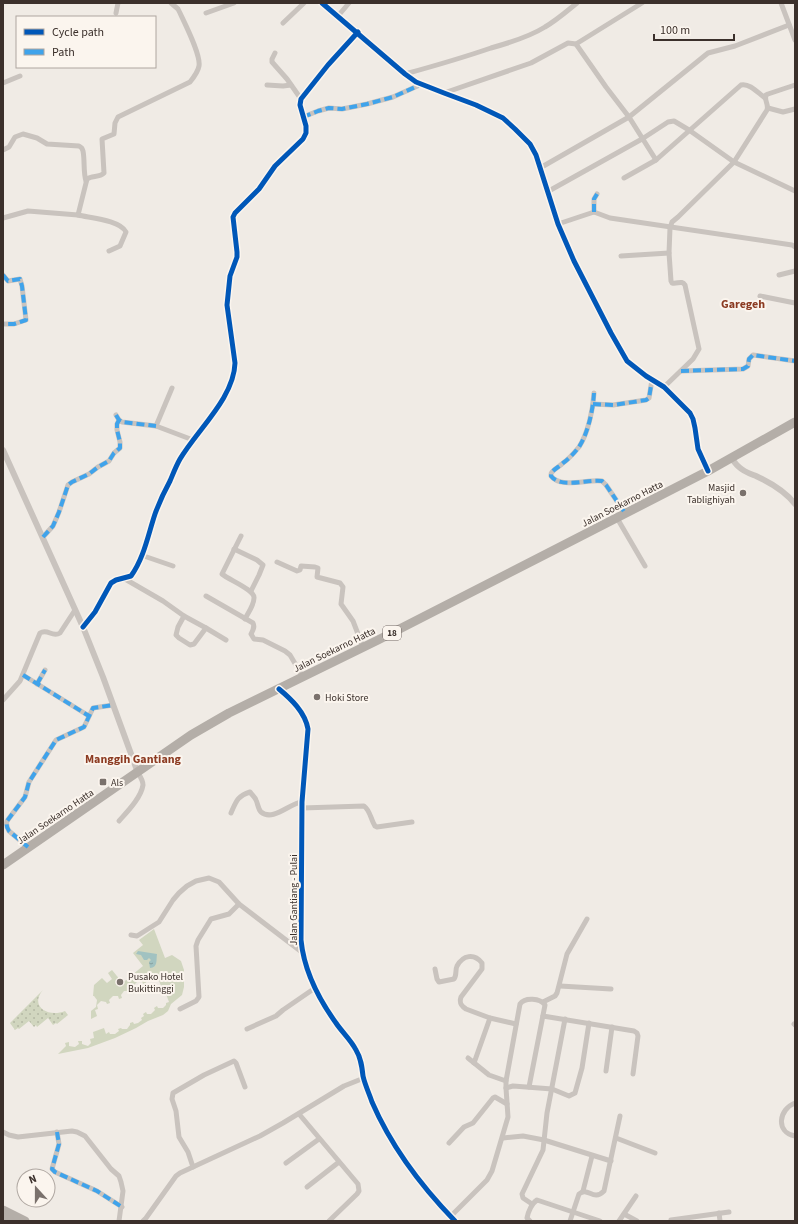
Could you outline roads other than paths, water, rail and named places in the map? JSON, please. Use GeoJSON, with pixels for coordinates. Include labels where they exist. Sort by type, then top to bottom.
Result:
{"type":"FeatureCollection","features":[{"type":"Feature","properties":{"kind":"highway","name":"Jalan Soekarno Hatta"},"geometry":{"type":"LineString","coordinates":[[3,865],[191,735],[229,713],[625,514],[708,471],[795,422]]}},
{"type":"Feature","properties":{"kind":"highway"},"geometry":{"type":"LineString","coordinates":[[5,1216],[25,1221]]}},
{"type":"Feature","properties":{"kind":"street"},"geometry":{"type":"LineString","coordinates":[[116,13],[118,3]]}},
{"type":"Feature","properties":{"kind":"street"},"geometry":{"type":"LineString","coordinates":[[86,181],[89,177],[100,176],[104,173],[102,139],[114,134],[115,122],[118,118],[137,107],[190,82],[195,76],[199,65],[198,56],[180,13],[171,3]]}},
{"type":"Feature","properties":{"kind":"street"},"geometry":{"type":"LineString","coordinates":[[206,13],[234,3]]}},
{"type":"Feature","properties":{"kind":"street"},"geometry":{"type":"LineString","coordinates":[[283,23],[304,3]]}},
{"type":"Feature","properties":{"kind":"street"},"geometry":{"type":"LineString","coordinates":[[322,3],[416,82],[476,105],[503,118],[530,144],[536,155],[558,224],[580,273],[621,351],[628,361],[652,380],[664,387],[690,413],[695,428],[698,450],[708,471]]}},
{"type":"Feature","properties":{"kind":"street"},"geometry":{"type":"LineString","coordinates":[[338,16],[349,3]]}},
{"type":"Feature","properties":{"kind":"street"},"geometry":{"type":"LineString","coordinates":[[405,74],[507,43],[534,32],[555,21],[577,3]]}},
{"type":"Feature","properties":{"kind":"street"},"geometry":{"type":"LineString","coordinates":[[444,93],[531,63],[568,43],[576,44],[642,3]]}},
{"type":"Feature","properties":{"kind":"street"},"geometry":{"type":"LineString","coordinates":[[781,3],[795,38]]}},
{"type":"Feature","properties":{"kind":"street"},"geometry":{"type":"LineString","coordinates":[[540,168],[629,117],[708,53],[735,46],[789,25]]}},
{"type":"Feature","properties":{"kind":"street"},"geometry":{"type":"LineString","coordinates":[[300,99],[358,32]]}},
{"type":"Feature","properties":{"kind":"street"},"geometry":{"type":"LineString","coordinates":[[576,44],[629,117],[656,160]]}},
{"type":"Feature","properties":{"kind":"street"},"geometry":{"type":"LineString","coordinates":[[83,627],[96,612],[111,582],[125,579],[131,576],[134,572],[142,555],[155,514],[179,460],[219,406],[235,372],[227,305],[230,276],[237,258],[233,217],[235,213],[259,189],[275,166],[303,139],[306,133],[306,126],[300,105],[300,99],[291,85],[272,62],[275,53]]}},
{"type":"Feature","properties":{"kind":"street"},"geometry":{"type":"LineString","coordinates":[[3,83],[20,76]]}},
{"type":"Feature","properties":{"kind":"street"},"geometry":{"type":"LineString","coordinates":[[304,117],[329,108],[342,109],[393,97],[422,84]]}},
{"type":"Feature","properties":{"kind":"street"},"geometry":{"type":"LineString","coordinates":[[624,178],[656,160],[741,85],[745,84],[749,86],[765,98],[768,108],[734,162],[672,222],[670,228],[669,253],[671,281],[675,284],[681,282],[685,285],[699,349],[696,355],[664,387]]}},
{"type":"Feature","properties":{"kind":"street"},"geometry":{"type":"LineString","coordinates":[[267,85],[291,85]]}},
{"type":"Feature","properties":{"kind":"street"},"geometry":{"type":"LineString","coordinates":[[765,98],[768,94],[795,85]]}},
{"type":"Feature","properties":{"kind":"street"},"geometry":{"type":"LineString","coordinates":[[768,108],[783,112],[795,109]]}},
{"type":"Feature","properties":{"kind":"street"},"geometry":{"type":"LineString","coordinates":[[548,192],[671,121],[677,122],[734,162],[795,191]]}},
{"type":"Feature","properties":{"kind":"street"},"geometry":{"type":"LineString","coordinates":[[3,150],[11,145],[15,136],[23,134],[37,138],[46,144],[79,146],[82,148],[83,170],[86,181],[78,215]]}},
{"type":"Feature","properties":{"kind":"street"},"geometry":{"type":"LineString","coordinates":[[594,212],[594,200],[597,194]]}},
{"type":"Feature","properties":{"kind":"street"},"geometry":{"type":"LineString","coordinates":[[3,218],[28,210],[78,215],[111,222],[120,226],[126,232],[120,246],[109,251]]}},
{"type":"Feature","properties":{"kind":"street"},"geometry":{"type":"LineString","coordinates":[[558,224],[594,212],[610,218],[792,245],[795,247]]}},
{"type":"Feature","properties":{"kind":"street"},"geometry":{"type":"LineString","coordinates":[[621,256],[669,253]]}},
{"type":"Feature","properties":{"kind":"street"},"geometry":{"type":"LineString","coordinates":[[779,274],[795,271]]}},
{"type":"Feature","properties":{"kind":"street"},"geometry":{"type":"LineString","coordinates":[[3,275],[8,282],[20,279],[26,320],[14,324],[3,324]]}},
{"type":"Feature","properties":{"kind":"street"},"geometry":{"type":"LineString","coordinates":[[760,296],[795,303]]}},
{"type":"Feature","properties":{"kind":"street"},"geometry":{"type":"LineString","coordinates":[[681,371],[743,369],[748,366],[749,359],[753,355],[795,361]]}},
{"type":"Feature","properties":{"kind":"street"},"geometry":{"type":"LineString","coordinates":[[593,404],[613,405],[646,400],[650,395],[652,380]]}},
{"type":"Feature","properties":{"kind":"street"},"geometry":{"type":"LineString","coordinates":[[156,426],[172,388]]}},
{"type":"Feature","properties":{"kind":"street"},"geometry":{"type":"LineString","coordinates":[[594,393],[593,404],[585,435],[580,446],[574,454],[553,470],[551,476],[556,481],[599,481],[604,483],[625,514]]}},
{"type":"Feature","properties":{"kind":"street"},"geometry":{"type":"LineString","coordinates":[[43,537],[53,526],[68,486],[72,482],[90,474],[109,461],[114,453],[120,448],[117,430],[118,417],[122,422],[156,426],[193,440]]}},
{"type":"Feature","properties":{"kind":"street"},"geometry":{"type":"LineString","coordinates":[[3,450],[83,627],[142,782],[142,787],[136,801],[119,821]]}},
{"type":"Feature","properties":{"kind":"street"},"geometry":{"type":"LineString","coordinates":[[731,458],[738,467],[782,490],[795,504]]}},
{"type":"Feature","properties":{"kind":"street"},"geometry":{"type":"LineString","coordinates":[[617,518],[645,566]]}},
{"type":"Feature","properties":{"kind":"street"},"geometry":{"type":"LineString","coordinates":[[241,536],[222,574],[240,586],[251,591],[254,595],[254,600],[245,618]]}},
{"type":"Feature","properties":{"kind":"street"},"geometry":{"type":"LineString","coordinates":[[234,550],[257,560],[263,565],[251,591]]}},
{"type":"Feature","properties":{"kind":"street"},"geometry":{"type":"LineString","coordinates":[[142,555],[174,566]]}},
{"type":"Feature","properties":{"kind":"street"},"geometry":{"type":"LineString","coordinates":[[277,562],[297,571],[300,570],[301,566],[315,567],[318,568],[317,577],[340,583],[343,587],[341,604],[353,621],[363,647]]}},
{"type":"Feature","properties":{"kind":"street"},"geometry":{"type":"LineString","coordinates":[[125,579],[226,640]]}},
{"type":"Feature","properties":{"kind":"street"},"geometry":{"type":"LineString","coordinates":[[206,596],[253,623],[254,629],[251,634],[252,637],[254,639],[263,640],[285,650],[290,655],[303,677]]}},
{"type":"Feature","properties":{"kind":"street"},"geometry":{"type":"LineString","coordinates":[[3,700],[17,685],[23,675],[40,634],[46,632],[55,635],[58,634],[75,610]]}},
{"type":"Feature","properties":{"kind":"street"},"geometry":{"type":"LineString","coordinates":[[184,616],[178,627],[176,635],[190,645],[194,644],[206,628]]}},
{"type":"Feature","properties":{"kind":"street"},"geometry":{"type":"LineString","coordinates":[[37,684],[45,670]]}},
{"type":"Feature","properties":{"kind":"street"},"geometry":{"type":"LineString","coordinates":[[23,675],[89,716]]}},
{"type":"Feature","properties":{"kind":"street","name":"Jalan Gantiang - Pulai"},"geometry":{"type":"LineString","coordinates":[[279,689],[295,704],[307,723],[308,735],[302,805],[301,940],[307,970],[322,1002],[336,1024],[355,1048],[360,1058],[369,1094],[380,1120],[392,1142],[431,1194],[453,1219]]}},
{"type":"Feature","properties":{"kind":"street"},"geometry":{"type":"LineString","coordinates":[[28,847],[7,828],[6,823],[25,797],[30,782],[56,740],[84,728],[93,708],[113,705]]}},
{"type":"Feature","properties":{"kind":"street"},"geometry":{"type":"LineString","coordinates":[[231,813],[236,800],[250,792],[256,800],[260,811],[265,814],[274,815],[292,805],[364,806],[377,827],[412,822]]}},
{"type":"Feature","properties":{"kind":"street"},"geometry":{"type":"LineString","coordinates":[[131,935],[137,936],[159,922],[172,900],[187,886],[204,878],[209,878],[219,882],[239,904],[303,953]]}},
{"type":"Feature","properties":{"kind":"street"},"geometry":{"type":"LineString","coordinates":[[180,1009],[196,1001],[198,997],[196,946],[198,940],[211,919],[229,914],[239,904]]}},
{"type":"Feature","properties":{"kind":"street"},"geometry":{"type":"LineString","coordinates":[[453,1219],[490,1176],[503,1138],[508,1117],[506,1081],[520,1004],[527,999],[543,1002],[555,996],[560,986],[567,954],[587,919]]}},
{"type":"Feature","properties":{"kind":"street"},"geometry":{"type":"LineString","coordinates":[[435,969],[436,979],[439,982],[454,979],[456,977],[457,966],[462,959],[469,956],[477,957],[482,963],[482,968],[461,997],[460,1004],[466,1009],[490,1018],[516,1024]]}},
{"type":"Feature","properties":{"kind":"street"},"geometry":{"type":"LineString","coordinates":[[560,986],[611,989]]}},
{"type":"Feature","properties":{"kind":"street"},"geometry":{"type":"LineString","coordinates":[[247,1029],[276,1016],[315,988]]}},
{"type":"Feature","properties":{"kind":"street"},"geometry":{"type":"LineString","coordinates":[[530,1087],[545,1005],[543,1002]]}},
{"type":"Feature","properties":{"kind":"street"},"geometry":{"type":"LineString","coordinates":[[543,1016],[612,1027],[637,1033],[638,1036],[633,1074]]}},
{"type":"Feature","properties":{"kind":"street"},"geometry":{"type":"LineString","coordinates":[[474,1063],[490,1018]]}},
{"type":"Feature","properties":{"kind":"street"},"geometry":{"type":"LineString","coordinates":[[532,1204],[523,1198],[522,1194],[542,1154],[546,1116],[565,1019]]}},
{"type":"Feature","properties":{"kind":"street"},"geometry":{"type":"LineString","coordinates":[[506,1088],[513,1086],[530,1087],[552,1090],[569,1096],[575,1093],[582,1068],[589,1023]]}},
{"type":"Feature","properties":{"kind":"street"},"geometry":{"type":"LineString","coordinates":[[606,1071],[612,1027]]}},
{"type":"Feature","properties":{"kind":"street"},"geometry":{"type":"LineString","coordinates":[[468,1058],[489,1075],[506,1081]]}},
{"type":"Feature","properties":{"kind":"street"},"geometry":{"type":"LineString","coordinates":[[193,1167],[188,1152],[179,1137],[176,1111],[172,1099],[173,1093],[204,1075],[234,1061],[245,1087]]}},
{"type":"Feature","properties":{"kind":"street"},"geometry":{"type":"LineString","coordinates":[[146,1220],[176,1176],[260,1136],[344,1086],[364,1078]]}},
{"type":"Feature","properties":{"kind":"street"},"geometry":{"type":"LineString","coordinates":[[449,1143],[464,1127],[473,1123],[492,1098],[495,1097],[507,1104]]}},
{"type":"Feature","properties":{"kind":"street"},"geometry":{"type":"LineString","coordinates":[[795,1103],[791,1104],[784,1111],[781,1120],[785,1132],[795,1136]]}},
{"type":"Feature","properties":{"kind":"street"},"geometry":{"type":"LineString","coordinates":[[299,1114],[358,1184],[359,1191],[357,1194],[329,1221]]}},
{"type":"Feature","properties":{"kind":"street"},"geometry":{"type":"LineString","coordinates":[[583,1191],[596,1196],[602,1193],[605,1188],[620,1116]]}},
{"type":"Feature","properties":{"kind":"street"},"geometry":{"type":"LineString","coordinates":[[3,1132],[18,1137],[57,1132],[77,1132],[85,1136],[111,1170],[118,1176],[121,1182],[123,1191],[119,1221]]}},
{"type":"Feature","properties":{"kind":"street"},"geometry":{"type":"LineString","coordinates":[[57,1132],[59,1144],[52,1169],[55,1172],[97,1191],[122,1207]]}},
{"type":"Feature","properties":{"kind":"street"},"geometry":{"type":"LineString","coordinates":[[503,1138],[523,1136],[544,1140],[611,1162]]}},
{"type":"Feature","properties":{"kind":"street"},"geometry":{"type":"LineString","coordinates":[[616,1138],[654,1153]]}},
{"type":"Feature","properties":{"kind":"street"},"geometry":{"type":"LineString","coordinates":[[286,1163],[319,1139]]}},
{"type":"Feature","properties":{"kind":"street"},"geometry":{"type":"LineString","coordinates":[[570,1221],[579,1194],[583,1191],[592,1156]]}},
{"type":"Feature","properties":{"kind":"street"},"geometry":{"type":"LineString","coordinates":[[307,1187],[339,1162]]}},
{"type":"Feature","properties":{"kind":"street"},"geometry":{"type":"LineString","coordinates":[[619,1221],[636,1196]]}},
{"type":"Feature","properties":{"kind":"street"},"geometry":{"type":"LineString","coordinates":[[530,1221],[527,1216],[535,1200],[600,1221]]}},
{"type":"Feature","properties":{"kind":"street"},"geometry":{"type":"LineString","coordinates":[[671,1220],[697,1219],[729,1212]]}},
{"type":"Feature","properties":{"kind":"street"},"geometry":{"type":"LineString","coordinates":[[719,1213],[720,1221]]}},
{"type":"Feature","properties":{"kind":"street"},"geometry":{"type":"LineString","coordinates":[[624,1214],[638,1221]]}},
{"type":"Feature","properties":{"kind":"water"},"geometry":{"type":"Polygon","coordinates":[[[138,951],[157,954],[156,963],[153,967],[150,968],[149,962],[151,960],[149,958],[144,960],[141,955],[136,954],[138,951]]]}},
{"type":"Feature","properties":{"kind":"place","name":"Masjid Tablighiyah"},"geometry":{"type":"Point","coordinates":[743,493]}},
{"type":"Feature","properties":{"kind":"place","name":"Hoki Store"},"geometry":{"type":"Point","coordinates":[317,697]}},
{"type":"Feature","properties":{"kind":"place","name":"Als"},"geometry":{"type":"Point","coordinates":[103,782]}},
{"type":"Feature","properties":{"kind":"place","name":"Pusako Hotel Bukittinggi"},"geometry":{"type":"Point","coordinates":[120,982]}},
{"type":"Feature","properties":{"kind":"district","name":"Garegeh"},"geometry":{"type":"Point","coordinates":[743,304]}},
{"type":"Feature","properties":{"kind":"district","name":"Manggih Gantiang"},"geometry":{"type":"Point","coordinates":[133,759]}}]}
